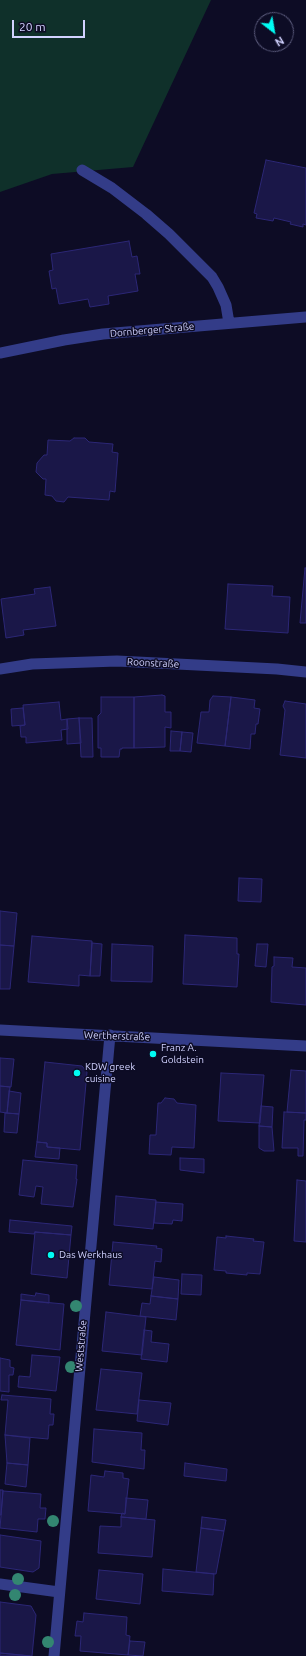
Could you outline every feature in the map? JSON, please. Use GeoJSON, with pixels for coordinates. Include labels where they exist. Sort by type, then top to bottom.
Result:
{"type":"FeatureCollection","features":[{"type":"Feature","properties":{"kind":"street"},"geometry":{"type":"LineString","coordinates":[[82,170],[112,188],[146,214],[169,234],[212,277],[226,304],[229,323]]}},
{"type":"Feature","properties":{"kind":"street","name":"Dornberger Straße"},"geometry":{"type":"LineString","coordinates":[[0,353],[64,340],[104,334],[306,317]]}},
{"type":"Feature","properties":{"kind":"street","name":"Roonstraße"},"geometry":{"type":"LineString","coordinates":[[0,669],[32,664],[117,661],[277,669],[306,672]]}},
{"type":"Feature","properties":{"kind":"street","name":"Wertherstraße"},"geometry":{"type":"LineString","coordinates":[[0,1030],[306,1046]]}},
{"type":"Feature","properties":{"kind":"street","name":"Weststraße"},"geometry":{"type":"LineString","coordinates":[[54,1656],[110,1035]]}},
{"type":"Feature","properties":{"kind":"street"},"geometry":{"type":"LineString","coordinates":[[0,1584],[59,1592]]}},
{"type":"Feature","properties":{"kind":"green space"},"geometry":{"type":"Polygon","coordinates":[[[0,0],[211,0],[133,167],[52,174],[0,192],[0,0]]]}},
{"type":"Feature","properties":{"kind":"building"},"geometry":{"type":"Polygon","coordinates":[[[266,160],[306,168],[306,225],[303,224],[303,227],[290,224],[291,222],[274,218],[273,221],[256,218],[257,214],[254,213],[266,160]]]}},
{"type":"Feature","properties":{"kind":"building"},"geometry":{"type":"Polygon","coordinates":[[[129,241],[132,257],[137,256],[140,274],[135,274],[138,291],[108,296],[109,304],[90,307],[88,299],[59,304],[56,288],[52,289],[49,271],[53,270],[51,254],[129,241]]]}},
{"type":"Feature","properties":{"kind":"building"},"geometry":{"type":"Polygon","coordinates":[[[74,438],[85,438],[89,442],[113,444],[112,452],[118,453],[115,492],[110,491],[109,500],[68,497],[64,502],[56,501],[52,496],[45,495],[46,479],[43,479],[36,472],[37,463],[44,455],[47,455],[48,440],[70,441],[74,438]]]}},
{"type":"Feature","properties":{"kind":"building"},"geometry":{"type":"Polygon","coordinates":[[[305,568],[306,623],[300,623],[305,568]]]}},
{"type":"Feature","properties":{"kind":"building"},"geometry":{"type":"Polygon","coordinates":[[[228,584],[273,586],[272,596],[290,597],[288,633],[225,629],[228,584]]]}},
{"type":"Feature","properties":{"kind":"building"},"geometry":{"type":"Polygon","coordinates":[[[50,587],[56,626],[23,630],[24,635],[6,638],[1,599],[35,594],[34,589],[50,587]]]}},
{"type":"Feature","properties":{"kind":"building"},"geometry":{"type":"Polygon","coordinates":[[[165,696],[165,712],[171,712],[171,728],[165,727],[165,747],[134,748],[134,697],[165,696]]]}},
{"type":"Feature","properties":{"kind":"building"},"geometry":{"type":"Polygon","coordinates":[[[213,696],[231,697],[225,746],[197,743],[201,712],[209,712],[210,700],[213,696]]]}},
{"type":"Feature","properties":{"kind":"building"},"geometry":{"type":"Polygon","coordinates":[[[101,697],[134,697],[134,748],[120,749],[119,757],[101,757],[101,748],[98,748],[98,716],[101,713],[101,697]]]}},
{"type":"Feature","properties":{"kind":"building"},"geometry":{"type":"Polygon","coordinates":[[[231,697],[255,700],[254,708],[260,709],[255,734],[251,734],[250,749],[225,746],[231,697]]]}},
{"type":"Feature","properties":{"kind":"building"},"geometry":{"type":"Polygon","coordinates":[[[285,701],[306,704],[306,758],[280,755],[285,710],[283,706],[285,701]]]}},
{"type":"Feature","properties":{"kind":"building"},"geometry":{"type":"Polygon","coordinates":[[[59,702],[61,720],[67,719],[68,729],[61,730],[62,740],[26,743],[26,737],[21,737],[20,726],[25,725],[23,705],[59,702]]]}},
{"type":"Feature","properties":{"kind":"building"},"geometry":{"type":"Polygon","coordinates":[[[23,708],[25,725],[12,726],[11,709],[23,708]]]}},
{"type":"Feature","properties":{"kind":"building"},"geometry":{"type":"Polygon","coordinates":[[[79,718],[92,718],[93,757],[81,757],[79,718]]]}},
{"type":"Feature","properties":{"kind":"building"},"geometry":{"type":"Polygon","coordinates":[[[79,718],[81,743],[67,744],[67,719],[79,718]]]}},
{"type":"Feature","properties":{"kind":"building"},"geometry":{"type":"Polygon","coordinates":[[[171,731],[182,732],[180,751],[170,751],[171,731]]]}},
{"type":"Feature","properties":{"kind":"building"},"geometry":{"type":"Polygon","coordinates":[[[182,732],[193,733],[191,752],[180,751],[182,732]]]}},
{"type":"Feature","properties":{"kind":"building"},"geometry":{"type":"Polygon","coordinates":[[[239,878],[262,879],[261,902],[238,901],[239,878]]]}},
{"type":"Feature","properties":{"kind":"building"},"geometry":{"type":"Polygon","coordinates":[[[0,911],[17,913],[14,946],[0,945],[0,911]]]}},
{"type":"Feature","properties":{"kind":"building"},"geometry":{"type":"Polygon","coordinates":[[[185,935],[237,938],[237,954],[239,954],[237,987],[183,984],[185,935]]]}},
{"type":"Feature","properties":{"kind":"building"},"geometry":{"type":"Polygon","coordinates":[[[32,936],[92,941],[90,976],[79,975],[79,986],[28,982],[32,936]]]}},
{"type":"Feature","properties":{"kind":"building"},"geometry":{"type":"Polygon","coordinates":[[[92,943],[102,944],[100,976],[90,976],[92,943]]]}},
{"type":"Feature","properties":{"kind":"building"},"geometry":{"type":"Polygon","coordinates":[[[112,944],[153,946],[152,982],[111,981],[112,944]]]}},
{"type":"Feature","properties":{"kind":"building"},"geometry":{"type":"Polygon","coordinates":[[[257,944],[268,944],[266,967],[255,966],[257,944]]]}},
{"type":"Feature","properties":{"kind":"building"},"geometry":{"type":"Polygon","coordinates":[[[0,945],[14,946],[10,989],[0,989],[0,945]]]}},
{"type":"Feature","properties":{"kind":"building"},"geometry":{"type":"Polygon","coordinates":[[[274,957],[293,958],[292,967],[306,968],[306,1005],[271,1002],[272,967],[274,966],[274,957]]]}},
{"type":"Feature","properties":{"kind":"building"},"geometry":{"type":"Polygon","coordinates":[[[0,1058],[14,1059],[11,1087],[0,1086],[0,1058]]]}},
{"type":"Feature","properties":{"kind":"building"},"geometry":{"type":"Polygon","coordinates":[[[45,1062],[82,1066],[87,1072],[80,1150],[47,1147],[47,1143],[37,1142],[45,1062]]]}},
{"type":"Feature","properties":{"kind":"building"},"geometry":{"type":"Polygon","coordinates":[[[291,1070],[306,1071],[306,1113],[287,1112],[291,1070]]]}},
{"type":"Feature","properties":{"kind":"building"},"geometry":{"type":"Polygon","coordinates":[[[221,1073],[264,1075],[260,1123],[218,1121],[221,1073]]]}},
{"type":"Feature","properties":{"kind":"building"},"geometry":{"type":"Polygon","coordinates":[[[0,1086],[10,1087],[7,1113],[0,1112],[0,1086]]]}},
{"type":"Feature","properties":{"kind":"building"},"geometry":{"type":"Polygon","coordinates":[[[9,1091],[21,1093],[19,1114],[7,1113],[9,1091]]]}},
{"type":"Feature","properties":{"kind":"building"},"geometry":{"type":"Polygon","coordinates":[[[165,1098],[174,1099],[177,1103],[196,1105],[194,1148],[172,1147],[171,1155],[149,1154],[150,1135],[156,1135],[158,1103],[161,1103],[165,1098]]]}},
{"type":"Feature","properties":{"kind":"building"},"geometry":{"type":"Polygon","coordinates":[[[261,1106],[273,1107],[272,1127],[259,1126],[261,1106]]]}},
{"type":"Feature","properties":{"kind":"building"},"geometry":{"type":"Polygon","coordinates":[[[284,1112],[306,1113],[306,1120],[304,1120],[303,1156],[298,1156],[298,1148],[282,1148],[284,1112]]]}},
{"type":"Feature","properties":{"kind":"building"},"geometry":{"type":"Polygon","coordinates":[[[5,1113],[19,1114],[17,1133],[4,1132],[5,1113]]]}},
{"type":"Feature","properties":{"kind":"building"},"geometry":{"type":"Polygon","coordinates":[[[259,1126],[272,1127],[274,1151],[264,1151],[259,1148],[259,1126]]]}},
{"type":"Feature","properties":{"kind":"building"},"geometry":{"type":"Polygon","coordinates":[[[37,1142],[47,1143],[47,1147],[60,1148],[59,1159],[35,1157],[37,1142]]]}},
{"type":"Feature","properties":{"kind":"building"},"geometry":{"type":"Polygon","coordinates":[[[180,1158],[204,1159],[204,1173],[180,1170],[180,1158]]]}},
{"type":"Feature","properties":{"kind":"building"},"geometry":{"type":"Polygon","coordinates":[[[23,1160],[77,1165],[77,1179],[73,1207],[41,1204],[43,1187],[36,1186],[34,1197],[19,1195],[23,1160]]]}},
{"type":"Feature","properties":{"kind":"building"},"geometry":{"type":"Polygon","coordinates":[[[297,1180],[306,1181],[306,1242],[294,1241],[297,1180]]]}},
{"type":"Feature","properties":{"kind":"building"},"geometry":{"type":"Polygon","coordinates":[[[116,1196],[156,1200],[153,1229],[114,1225],[116,1196]]]}},
{"type":"Feature","properties":{"kind":"building"},"geometry":{"type":"Polygon","coordinates":[[[156,1202],[183,1204],[182,1221],[173,1220],[172,1224],[154,1223],[156,1202]]]}},
{"type":"Feature","properties":{"kind":"building"},"geometry":{"type":"Polygon","coordinates":[[[10,1220],[72,1226],[71,1235],[35,1232],[34,1234],[9,1232],[10,1220]]]}},
{"type":"Feature","properties":{"kind":"building","name":"Das Werkhaus"},"geometry":{"type":"Polygon","coordinates":[[[35,1232],[71,1235],[67,1278],[31,1274],[35,1232]]]}},
{"type":"Feature","properties":{"kind":"building"},"geometry":{"type":"Polygon","coordinates":[[[226,1236],[254,1239],[253,1241],[264,1242],[260,1274],[247,1273],[247,1275],[214,1270],[217,1237],[226,1238],[226,1236]]]}},
{"type":"Feature","properties":{"kind":"building"},"geometry":{"type":"Polygon","coordinates":[[[113,1242],[157,1246],[156,1248],[162,1249],[161,1262],[155,1261],[152,1289],[109,1285],[113,1242]]]}},
{"type":"Feature","properties":{"kind":"building"},"geometry":{"type":"Polygon","coordinates":[[[182,1274],[202,1275],[201,1295],[181,1294],[182,1274]]]}},
{"type":"Feature","properties":{"kind":"building"},"geometry":{"type":"Polygon","coordinates":[[[154,1277],[179,1280],[178,1299],[151,1296],[154,1277]]]}},
{"type":"Feature","properties":{"kind":"building"},"geometry":{"type":"Polygon","coordinates":[[[36,1293],[49,1295],[49,1303],[21,1300],[21,1294],[35,1296],[36,1293]]]}},
{"type":"Feature","properties":{"kind":"building"},"geometry":{"type":"Polygon","coordinates":[[[151,1296],[178,1299],[176,1320],[140,1316],[142,1303],[150,1304],[151,1296]]]}},
{"type":"Feature","properties":{"kind":"building"},"geometry":{"type":"Polygon","coordinates":[[[21,1300],[64,1304],[60,1350],[16,1345],[21,1300]]]}},
{"type":"Feature","properties":{"kind":"building"},"geometry":{"type":"Polygon","coordinates":[[[106,1312],[146,1317],[142,1355],[102,1351],[106,1312]]]}},
{"type":"Feature","properties":{"kind":"building"},"geometry":{"type":"Polygon","coordinates":[[[144,1330],[152,1331],[151,1342],[169,1344],[167,1362],[141,1359],[144,1330]]]}},
{"type":"Feature","properties":{"kind":"building"},"geometry":{"type":"Polygon","coordinates":[[[32,1355],[60,1357],[56,1391],[18,1387],[19,1376],[30,1377],[32,1355]]]}},
{"type":"Feature","properties":{"kind":"building"},"geometry":{"type":"Polygon","coordinates":[[[0,1358],[10,1360],[10,1367],[14,1368],[13,1375],[9,1375],[9,1392],[0,1391],[0,1358]]]}},
{"type":"Feature","properties":{"kind":"building"},"geometry":{"type":"Polygon","coordinates":[[[101,1369],[142,1373],[137,1414],[96,1410],[101,1369]]]}},
{"type":"Feature","properties":{"kind":"building"},"geometry":{"type":"Polygon","coordinates":[[[2,1395],[51,1399],[50,1414],[54,1414],[53,1425],[49,1425],[48,1439],[5,1435],[8,1400],[1,1400],[2,1395]]]}},
{"type":"Feature","properties":{"kind":"building"},"geometry":{"type":"Polygon","coordinates":[[[139,1400],[171,1403],[168,1425],[137,1421],[139,1400]]]}},
{"type":"Feature","properties":{"kind":"building"},"geometry":{"type":"Polygon","coordinates":[[[94,1429],[142,1433],[141,1450],[145,1450],[144,1469],[92,1462],[94,1429]]]}},
{"type":"Feature","properties":{"kind":"building"},"geometry":{"type":"Polygon","coordinates":[[[5,1435],[30,1438],[28,1465],[7,1463],[5,1435]]]}},
{"type":"Feature","properties":{"kind":"building"},"geometry":{"type":"Polygon","coordinates":[[[7,1463],[28,1465],[26,1487],[5,1484],[7,1463]]]}},
{"type":"Feature","properties":{"kind":"building"},"geometry":{"type":"Polygon","coordinates":[[[185,1463],[227,1469],[226,1481],[184,1476],[185,1463]]]}},
{"type":"Feature","properties":{"kind":"building"},"geometry":{"type":"Polygon","coordinates":[[[105,1471],[123,1473],[123,1478],[129,1479],[125,1514],[88,1511],[91,1475],[104,1477],[105,1471]]]}},
{"type":"Feature","properties":{"kind":"building"},"geometry":{"type":"Polygon","coordinates":[[[0,1490],[3,1490],[1,1515],[0,1515],[0,1490]]]}},
{"type":"Feature","properties":{"kind":"building"},"geometry":{"type":"Polygon","coordinates":[[[3,1491],[41,1494],[40,1508],[46,1508],[45,1519],[38,1519],[37,1532],[0,1528],[3,1491]]]}},
{"type":"Feature","properties":{"kind":"building"},"geometry":{"type":"Polygon","coordinates":[[[126,1498],[148,1500],[146,1519],[121,1517],[122,1513],[125,1514],[126,1498]]]}},
{"type":"Feature","properties":{"kind":"building"},"geometry":{"type":"Polygon","coordinates":[[[121,1517],[155,1520],[152,1557],[98,1553],[100,1526],[121,1527],[121,1517]]]}},
{"type":"Feature","properties":{"kind":"building"},"geometry":{"type":"Polygon","coordinates":[[[202,1517],[226,1520],[224,1531],[201,1528],[202,1517]]]}},
{"type":"Feature","properties":{"kind":"building"},"geometry":{"type":"Polygon","coordinates":[[[201,1528],[224,1531],[216,1574],[196,1572],[201,1528]]]}},
{"type":"Feature","properties":{"kind":"building"},"geometry":{"type":"Polygon","coordinates":[[[0,1535],[41,1541],[39,1568],[33,1572],[0,1567],[0,1535]]]}},
{"type":"Feature","properties":{"kind":"building"},"geometry":{"type":"Polygon","coordinates":[[[163,1569],[214,1574],[213,1595],[162,1591],[163,1569]]]}},
{"type":"Feature","properties":{"kind":"building"},"geometry":{"type":"Polygon","coordinates":[[[99,1570],[143,1574],[140,1604],[96,1599],[99,1570]]]}},
{"type":"Feature","properties":{"kind":"building"},"geometry":{"type":"Polygon","coordinates":[[[0,1602],[31,1606],[36,1615],[32,1656],[0,1653],[0,1602]]]}},
{"type":"Feature","properties":{"kind":"building"},"geometry":{"type":"Polygon","coordinates":[[[84,1613],[127,1617],[126,1635],[130,1636],[128,1655],[80,1651],[81,1636],[75,1636],[77,1621],[83,1622],[84,1613]]]}},
{"type":"Feature","properties":{"kind":"building"},"geometry":{"type":"Polygon","coordinates":[[[130,1641],[145,1642],[143,1656],[128,1655],[130,1641]]]}},
{"type":"Feature","properties":{"kind":"building"},"geometry":{"type":"Polygon","coordinates":[[[0,1653],[30,1656],[0,1656],[0,1653]]]}},
{"type":"Feature","properties":{"kind":"place","name":"Franz A. Goldstein"},"geometry":{"type":"Point","coordinates":[153,1054]}},
{"type":"Feature","properties":{"kind":"place","name":"KDW greek cuisine"},"geometry":{"type":"Point","coordinates":[77,1073]}},
{"type":"Feature","properties":{"kind":"place","name":"Das Werkhaus"},"geometry":{"type":"Point","coordinates":[51,1255]}}]}
